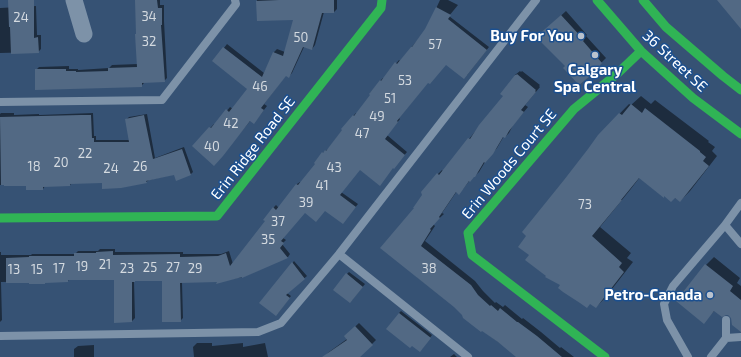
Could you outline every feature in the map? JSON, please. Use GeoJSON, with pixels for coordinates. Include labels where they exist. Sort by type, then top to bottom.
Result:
{"type":"FeatureCollection","features":[{"type":"Feature","properties":{"kind":"street"},"geometry":{"type":"LineString","coordinates":[[74,0],[84,34]]}},
{"type":"Feature","properties":{"kind":"street","name":"Erin Ridge Road SE"},"geometry":{"type":"LineString","coordinates":[[0,218],[217,216],[381,8],[382,0]]}},
{"type":"Feature","properties":{"kind":"street","name":"36 Street SE"},"geometry":{"type":"LineString","coordinates":[[597,0],[641,51],[693,98],[741,134]]}},
{"type":"Feature","properties":{"kind":"street","name":"36 Street SE"},"geometry":{"type":"LineString","coordinates":[[643,0],[666,27],[741,90]]}},
{"type":"Feature","properties":{"kind":"street","name":"Erin Woods Court SE"},"geometry":{"type":"LineString","coordinates":[[605,357],[472,255],[468,233],[574,108],[618,73],[641,51]]}},
{"type":"Feature","properties":{"kind":"lane"},"geometry":{"type":"LineString","coordinates":[[0,102],[162,100],[236,4],[235,0]]}},
{"type":"Feature","properties":{"kind":"lane"},"geometry":{"type":"LineString","coordinates":[[0,336],[258,332],[280,323],[339,254],[536,0]]}},
{"type":"Feature","properties":{"kind":"lane"},"geometry":{"type":"LineString","coordinates":[[688,357],[667,320],[664,304],[673,286],[741,203]]}},
{"type":"Feature","properties":{"kind":"lane"},"geometry":{"type":"LineString","coordinates":[[725,224],[741,244]]}},
{"type":"Feature","properties":{"kind":"lane"},"geometry":{"type":"LineString","coordinates":[[339,254],[468,357]]}},
{"type":"Feature","properties":{"kind":"lane"},"geometry":{"type":"LineString","coordinates":[[711,357],[726,338],[726,320]]}},
{"type":"Feature","properties":{"kind":"lane"},"geometry":{"type":"LineString","coordinates":[[726,338],[741,337]]}},
{"type":"Feature","properties":{"kind":"building"},"geometry":{"type":"Polygon","coordinates":[[[8,0],[34,0],[34,38],[38,37],[39,53],[11,54],[8,0]]]}},
{"type":"Feature","properties":{"kind":"building"},"geometry":{"type":"Polygon","coordinates":[[[135,0],[157,0],[158,8],[162,8],[161,25],[165,82],[142,83],[142,87],[35,90],[35,69],[66,69],[66,71],[76,72],[108,71],[108,68],[137,67],[135,0]]]}},
{"type":"Feature","properties":{"kind":"building"},"geometry":{"type":"Polygon","coordinates":[[[334,0],[334,13],[322,13],[312,50],[303,47],[289,78],[286,76],[261,108],[264,110],[254,124],[250,121],[214,166],[192,146],[209,127],[211,128],[226,109],[229,112],[247,89],[212,61],[223,47],[262,77],[273,52],[283,56],[293,20],[257,21],[256,1],[334,0]]]}},
{"type":"Feature","properties":{"kind":"building"},"geometry":{"type":"Polygon","coordinates":[[[717,0],[741,0],[741,29],[717,0]]]}},
{"type":"Feature","properties":{"kind":"building"},"geometry":{"type":"Polygon","coordinates":[[[436,7],[451,15],[448,19],[487,50],[464,79],[446,65],[430,84],[428,83],[397,121],[398,122],[385,139],[405,155],[394,169],[393,168],[380,186],[360,170],[340,195],[356,207],[343,224],[325,211],[316,222],[305,213],[281,241],[284,243],[280,248],[288,258],[242,278],[216,284],[217,282],[180,283],[181,322],[162,322],[162,281],[132,282],[132,322],[114,323],[114,280],[68,280],[68,282],[45,284],[6,283],[6,258],[29,256],[74,256],[74,253],[113,251],[113,255],[180,254],[180,257],[218,256],[226,253],[230,266],[265,221],[263,220],[273,207],[276,210],[296,184],[298,185],[315,164],[314,163],[322,152],[323,153],[325,150],[326,151],[342,130],[341,129],[353,115],[354,116],[380,80],[381,81],[395,62],[397,64],[412,47],[425,29],[436,7]]]}},
{"type":"Feature","properties":{"kind":"building"},"geometry":{"type":"Polygon","coordinates":[[[561,15],[584,40],[583,41],[602,63],[579,85],[563,68],[565,66],[536,37],[561,15]]]}},
{"type":"Feature","properties":{"kind":"building"},"geometry":{"type":"Polygon","coordinates":[[[517,74],[536,90],[536,92],[521,110],[524,112],[505,138],[503,137],[493,154],[485,163],[484,162],[475,177],[470,182],[469,181],[459,195],[456,192],[439,217],[440,218],[430,229],[431,230],[421,246],[471,285],[478,295],[490,306],[491,305],[498,311],[500,308],[562,357],[516,357],[498,342],[482,331],[481,332],[463,318],[454,307],[380,248],[414,208],[422,195],[421,192],[437,173],[439,175],[468,138],[470,139],[479,125],[503,96],[500,94],[517,74]]]}},
{"type":"Feature","properties":{"kind":"building"},"geometry":{"type":"Polygon","coordinates":[[[631,104],[642,113],[645,108],[700,151],[706,157],[703,161],[709,166],[680,202],[675,198],[671,202],[664,196],[664,198],[639,178],[592,236],[622,263],[619,267],[624,272],[596,308],[590,304],[587,308],[563,292],[558,288],[560,285],[545,277],[546,276],[525,260],[529,255],[518,247],[526,236],[522,232],[598,135],[619,113],[622,115],[631,104]]]}},
{"type":"Feature","properties":{"kind":"building"},"geometry":{"type":"Polygon","coordinates":[[[91,115],[92,138],[94,138],[94,142],[129,142],[125,119],[144,115],[153,159],[182,149],[191,175],[176,181],[174,175],[146,181],[147,183],[121,188],[102,189],[102,183],[43,187],[43,190],[26,190],[26,186],[1,185],[0,117],[91,115]]]}},
{"type":"Feature","properties":{"kind":"building"},"geometry":{"type":"Polygon","coordinates":[[[292,262],[305,279],[286,295],[290,298],[276,316],[259,303],[292,262]]]}},
{"type":"Feature","properties":{"kind":"building","name":"Petro-Canada"},"geometry":{"type":"Polygon","coordinates":[[[705,264],[733,286],[730,291],[741,300],[741,332],[732,325],[731,318],[728,315],[722,317],[714,311],[704,324],[676,301],[705,264]]]}},
{"type":"Feature","properties":{"kind":"building"},"geometry":{"type":"Polygon","coordinates":[[[346,273],[363,287],[350,303],[333,290],[346,273]]]}},
{"type":"Feature","properties":{"kind":"building"},"geometry":{"type":"Polygon","coordinates":[[[399,313],[431,338],[420,352],[412,346],[410,348],[386,329],[399,313]]]}},
{"type":"Feature","properties":{"kind":"building"},"geometry":{"type":"Polygon","coordinates":[[[355,326],[373,345],[360,357],[322,357],[347,340],[344,336],[355,326]]]}},
{"type":"Feature","properties":{"kind":"traffic: fast"},"geometry":{"type":"LineString","coordinates":[[0,218],[217,216],[381,8],[382,0]]}},
{"type":"Feature","properties":{"kind":"traffic: fast"},"geometry":{"type":"LineString","coordinates":[[597,0],[641,51],[693,98],[741,134]]}},
{"type":"Feature","properties":{"kind":"traffic: fast"},"geometry":{"type":"LineString","coordinates":[[643,0],[666,27],[741,90]]}},
{"type":"Feature","properties":{"kind":"traffic: fast"},"geometry":{"type":"LineString","coordinates":[[605,357],[472,255],[468,233],[574,109],[618,73],[641,51]]}},
{"type":"Feature","properties":{"kind":"place","name":"Buy For You"},"geometry":{"type":"Point","coordinates":[581,36]}},
{"type":"Feature","properties":{"kind":"place","name":"Calgary Spa Central"},"geometry":{"type":"Point","coordinates":[595,55]}},
{"type":"Feature","properties":{"kind":"place","name":"Petro-Canada"},"geometry":{"type":"Point","coordinates":[710,295]}}]}
